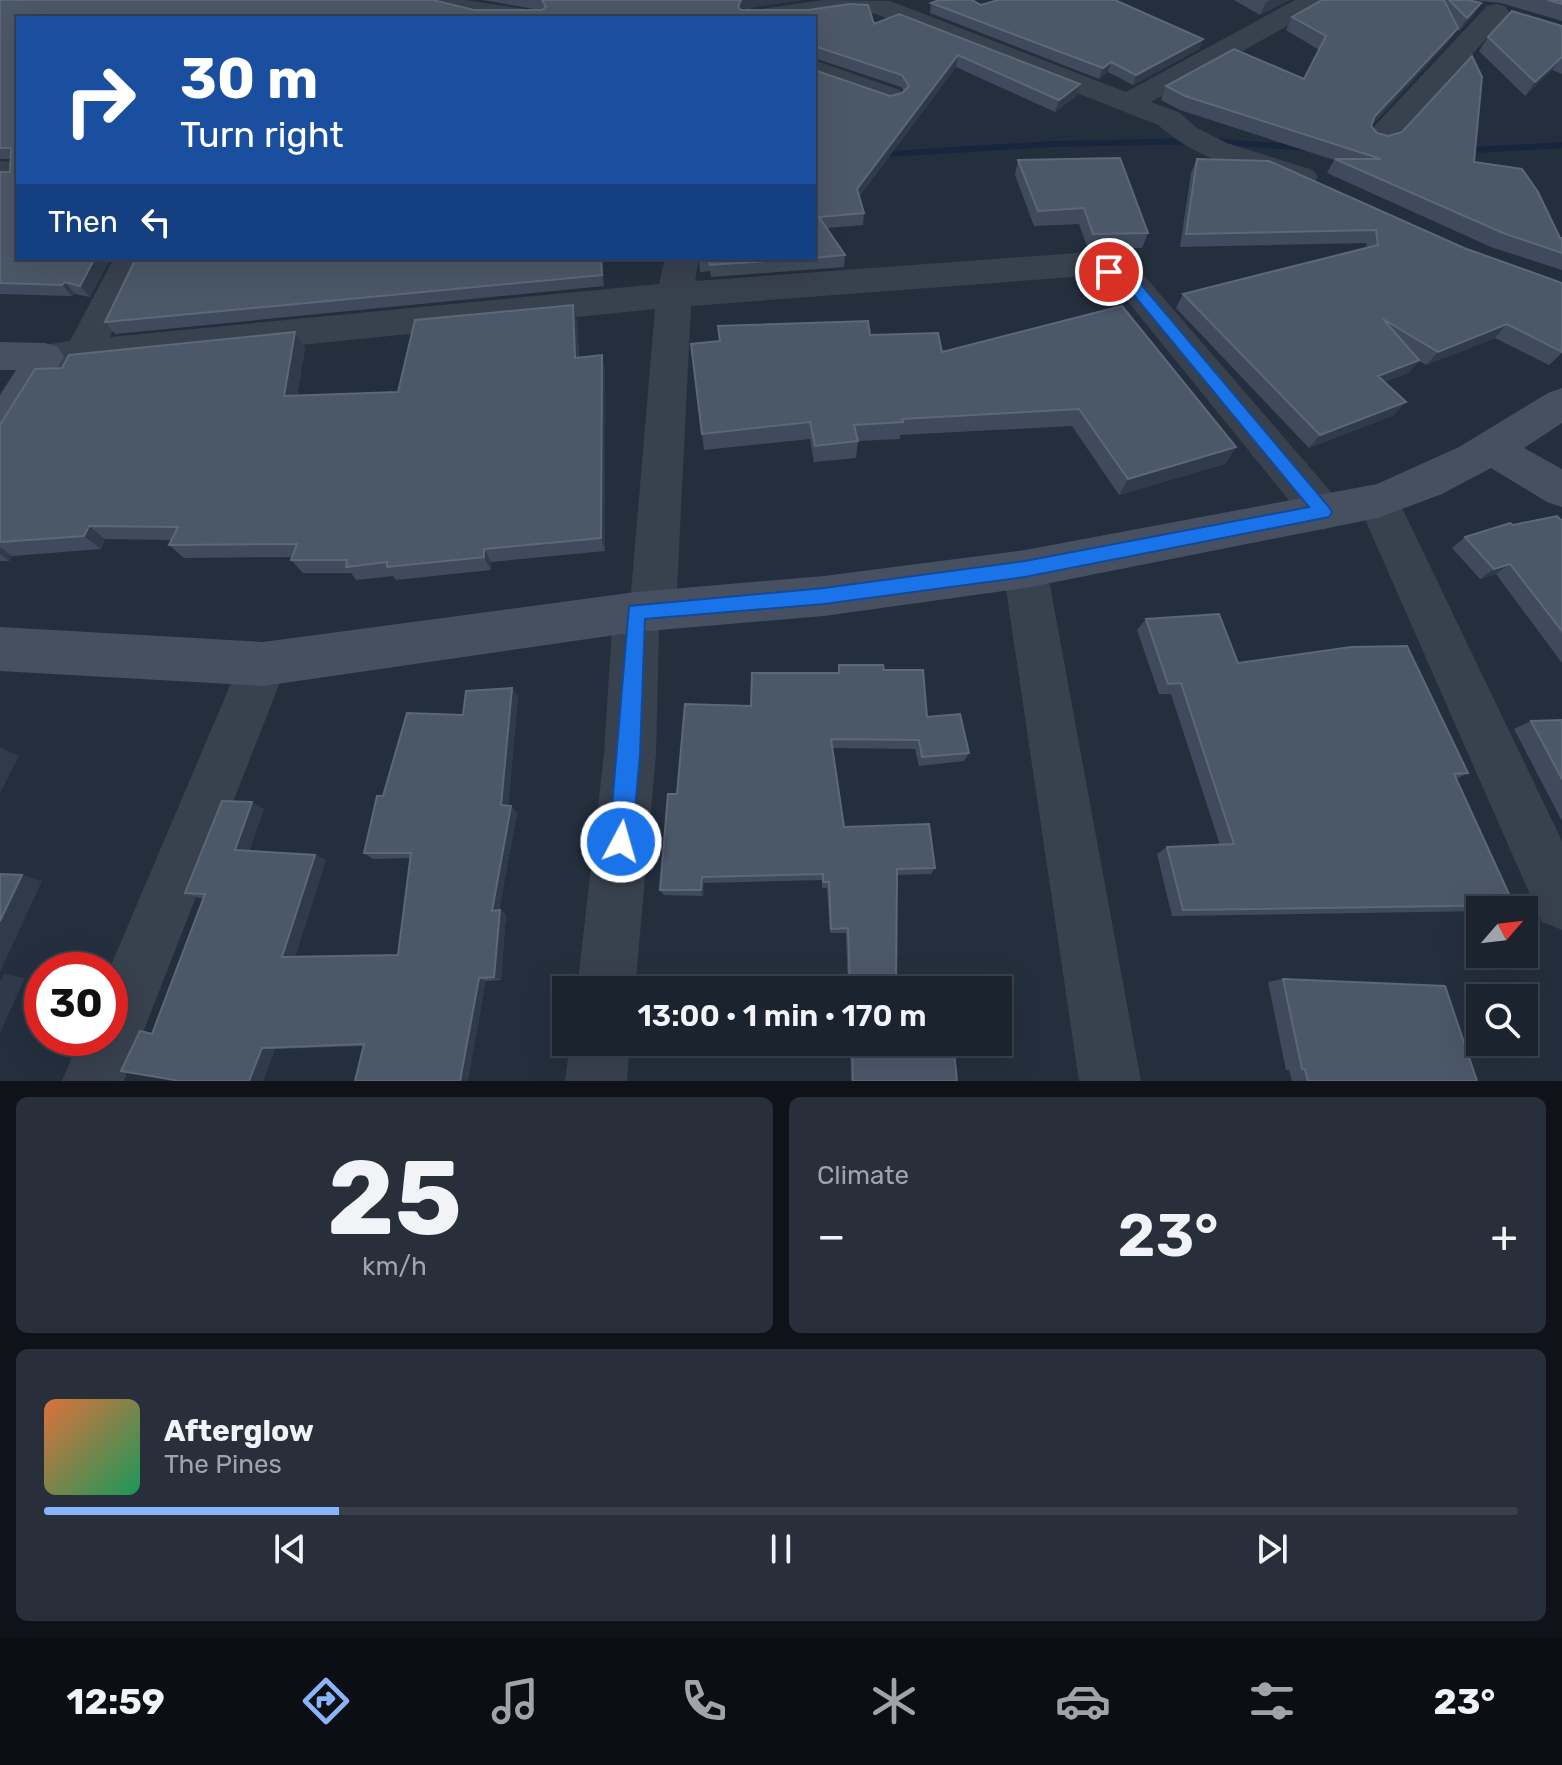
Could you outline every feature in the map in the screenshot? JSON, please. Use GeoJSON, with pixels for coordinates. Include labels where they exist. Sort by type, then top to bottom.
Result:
{"type":"FeatureCollection","features":[{"type":"Feature","properties":{"kind":"street"},"geometry":{"type":"LineString","coordinates":[[435,0],[469,9],[518,16]]}},
{"type":"Feature","properties":{"kind":"street"},"geometry":{"type":"LineString","coordinates":[[1127,103],[1314,0]]}},
{"type":"Feature","properties":{"kind":"street"},"geometry":{"type":"LineString","coordinates":[[768,16],[849,4],[881,7],[1169,119],[1186,134],[1216,150],[1288,170],[1329,189]]}},
{"type":"Feature","properties":{"kind":"street"},"geometry":{"type":"LineString","coordinates":[[1380,138],[1496,12]]}},
{"type":"Feature","properties":{"kind":"street"},"geometry":{"type":"LineString","coordinates":[[816,70],[890,96]]}},
{"type":"Feature","properties":{"kind":"street"},"geometry":{"type":"LineString","coordinates":[[84,351],[130,260]]}},
{"type":"Feature","properties":{"kind":"street"},"geometry":{"type":"LineString","coordinates":[[0,356],[45,357],[678,276],[1090,264],[1129,280],[1323,512]]}},
{"type":"Feature","properties":{"kind":"street"},"geometry":{"type":"LineString","coordinates":[[607,976],[678,276]]}},
{"type":"Feature","properties":{"kind":"street"},"geometry":{"type":"LineString","coordinates":[[0,427],[45,357]]}},
{"type":"Feature","properties":{"kind":"street"},"geometry":{"type":"LineString","coordinates":[[0,649],[263,664],[645,611],[824,596],[1025,569],[1378,501],[1410,490],[1492,449],[1562,403]]}},
{"type":"Feature","properties":{"kind":"street"},"geometry":{"type":"LineString","coordinates":[[1492,449],[1562,490]]}},
{"type":"Feature","properties":{"kind":"street"},"geometry":{"type":"LineString","coordinates":[[1378,501],[1562,902]]}},
{"type":"Feature","properties":{"kind":"street"},"geometry":{"type":"LineString","coordinates":[[1025,569],[1110,1081]]}},
{"type":"Feature","properties":{"kind":"street"},"geometry":{"type":"LineString","coordinates":[[93,1081],[263,664]]}},
{"type":"Feature","properties":{"kind":"street"},"geometry":{"type":"LineString","coordinates":[[596,1081],[599,1056]]}},
{"type":"Feature","properties":{"kind":"building"},"geometry":{"type":"Polygon","coordinates":[[[0,0],[433,0],[474,10],[542,10],[546,7],[542,0],[741,0],[738,7],[741,10],[808,10],[850,4],[868,5],[874,24],[899,14],[1080,84],[1059,100],[958,55],[857,189],[864,213],[819,217],[845,255],[816,258],[816,71],[890,96],[902,93],[909,86],[902,75],[816,47],[816,16],[16,16],[16,260],[94,260],[80,286],[65,282],[62,285],[0,283],[0,172],[10,172],[11,148],[0,148],[0,0]]]}},
{"type":"Feature","properties":{"kind":"building"},"geometry":{"type":"Polygon","coordinates":[[[939,0],[972,0],[981,5],[998,0],[1115,0],[1203,39],[1136,75],[1111,62],[1103,68],[931,3],[939,0]]]}},
{"type":"Feature","properties":{"kind":"building"},"geometry":{"type":"Polygon","coordinates":[[[1322,0],[1444,0],[1458,28],[1375,116],[1371,126],[1377,133],[1388,136],[1402,132],[1472,56],[1482,77],[1474,162],[1522,169],[1562,238],[1562,253],[1503,233],[1335,159],[1381,159],[1185,96],[1166,86],[1234,49],[1304,79],[1326,36],[1292,17],[1322,0]]]}},
{"type":"Feature","properties":{"kind":"building"},"geometry":{"type":"Polygon","coordinates":[[[1449,0],[1468,0],[1481,3],[1467,18],[1449,0]]]}},
{"type":"Feature","properties":{"kind":"building"},"geometry":{"type":"Polygon","coordinates":[[[1512,11],[1562,26],[1562,57],[1535,82],[1488,37],[1512,11]]]}},
{"type":"Feature","properties":{"kind":"building"},"geometry":{"type":"Polygon","coordinates":[[[1120,158],[1148,233],[1093,234],[1084,208],[1038,211],[1018,160],[1120,158]]]}},
{"type":"Feature","properties":{"kind":"building"},"geometry":{"type":"Polygon","coordinates":[[[1197,159],[1269,161],[1464,248],[1562,283],[1562,352],[1507,324],[1438,352],[1383,319],[1419,360],[1378,376],[1406,402],[1320,435],[1183,294],[1378,245],[1376,230],[1186,234],[1197,159]]]}},
{"type":"Feature","properties":{"kind":"building"},"geometry":{"type":"Polygon","coordinates":[[[135,260],[601,260],[602,275],[105,322],[135,260]]]}},
{"type":"Feature","properties":{"kind":"building"},"geometry":{"type":"Polygon","coordinates":[[[709,260],[781,260],[710,265],[709,260]]]}},
{"type":"Feature","properties":{"kind":"building"},"geometry":{"type":"Polygon","coordinates":[[[573,305],[575,358],[602,355],[601,538],[484,549],[484,557],[387,567],[387,562],[346,567],[347,560],[291,560],[297,544],[169,545],[178,527],[89,526],[84,536],[0,542],[0,425],[35,369],[62,368],[69,355],[295,332],[284,396],[398,392],[415,320],[573,305]]]}},
{"type":"Feature","properties":{"kind":"building"},"geometry":{"type":"Polygon","coordinates":[[[1122,306],[1236,447],[1128,479],[1079,409],[902,419],[903,422],[854,425],[858,441],[815,446],[810,422],[702,434],[691,344],[720,341],[718,326],[868,321],[870,335],[938,333],[942,352],[1122,306]]]}},
{"type":"Feature","properties":{"kind":"building"},"geometry":{"type":"Polygon","coordinates":[[[1557,516],[1562,521],[1562,631],[1510,564],[1494,569],[1465,537],[1510,523],[1513,525],[1557,516]]]}},
{"type":"Feature","properties":{"kind":"building"},"geometry":{"type":"Polygon","coordinates":[[[1219,614],[1238,663],[1351,647],[1407,646],[1468,773],[1454,774],[1510,896],[1466,896],[1466,906],[1183,910],[1167,847],[1234,844],[1181,683],[1168,684],[1146,619],[1219,614]]]}},
{"type":"Feature","properties":{"kind":"building"},"geometry":{"type":"Polygon","coordinates":[[[839,665],[883,665],[884,670],[923,670],[927,717],[960,714],[969,753],[922,757],[919,740],[831,739],[844,827],[929,824],[935,868],[897,869],[896,976],[850,976],[848,928],[831,929],[829,882],[823,882],[823,874],[702,877],[701,890],[660,890],[668,794],[677,794],[685,704],[751,706],[752,673],[839,673],[839,665]]]}},
{"type":"Feature","properties":{"kind":"building"},"geometry":{"type":"Polygon","coordinates":[[[512,688],[501,805],[511,806],[492,911],[500,910],[494,977],[479,978],[460,1081],[355,1081],[364,1044],[262,1048],[249,1081],[180,1081],[121,1071],[140,1031],[152,1034],[205,894],[185,893],[222,801],[252,802],[235,850],[315,855],[282,957],[398,955],[411,853],[364,853],[377,796],[383,796],[407,713],[463,715],[466,691],[512,688]]]}},
{"type":"Feature","properties":{"kind":"building"},"geometry":{"type":"Polygon","coordinates":[[[1562,720],[1562,779],[1531,721],[1562,720]]]}},
{"type":"Feature","properties":{"kind":"building"},"geometry":{"type":"Polygon","coordinates":[[[0,874],[22,875],[0,921],[0,874]]]}},
{"type":"Feature","properties":{"kind":"building"},"geometry":{"type":"Polygon","coordinates":[[[1283,979],[1445,986],[1466,1056],[1477,1081],[1308,1081],[1305,1069],[1302,1069],[1283,979]]]}},
{"type":"Feature","properties":{"kind":"building"},"geometry":{"type":"Polygon","coordinates":[[[852,1056],[954,1056],[957,1081],[853,1081],[852,1056]]]}},
{"type":"Feature","properties":{"kind":"waterway"},"geometry":{"type":"LineString","coordinates":[[873,155],[1052,144],[1203,141],[1313,148]]}},
{"type":"Feature","properties":{"kind":"waterway"},"geometry":{"type":"LineString","coordinates":[[1456,151],[1562,145]]}},
{"type":"Feature","properties":{"kind":"route"},"geometry":{"type":"LineString","coordinates":[[621,842],[630,754],[636,612],[824,596],[1025,569],[1323,512],[1129,280],[1109,272]]}}]}
